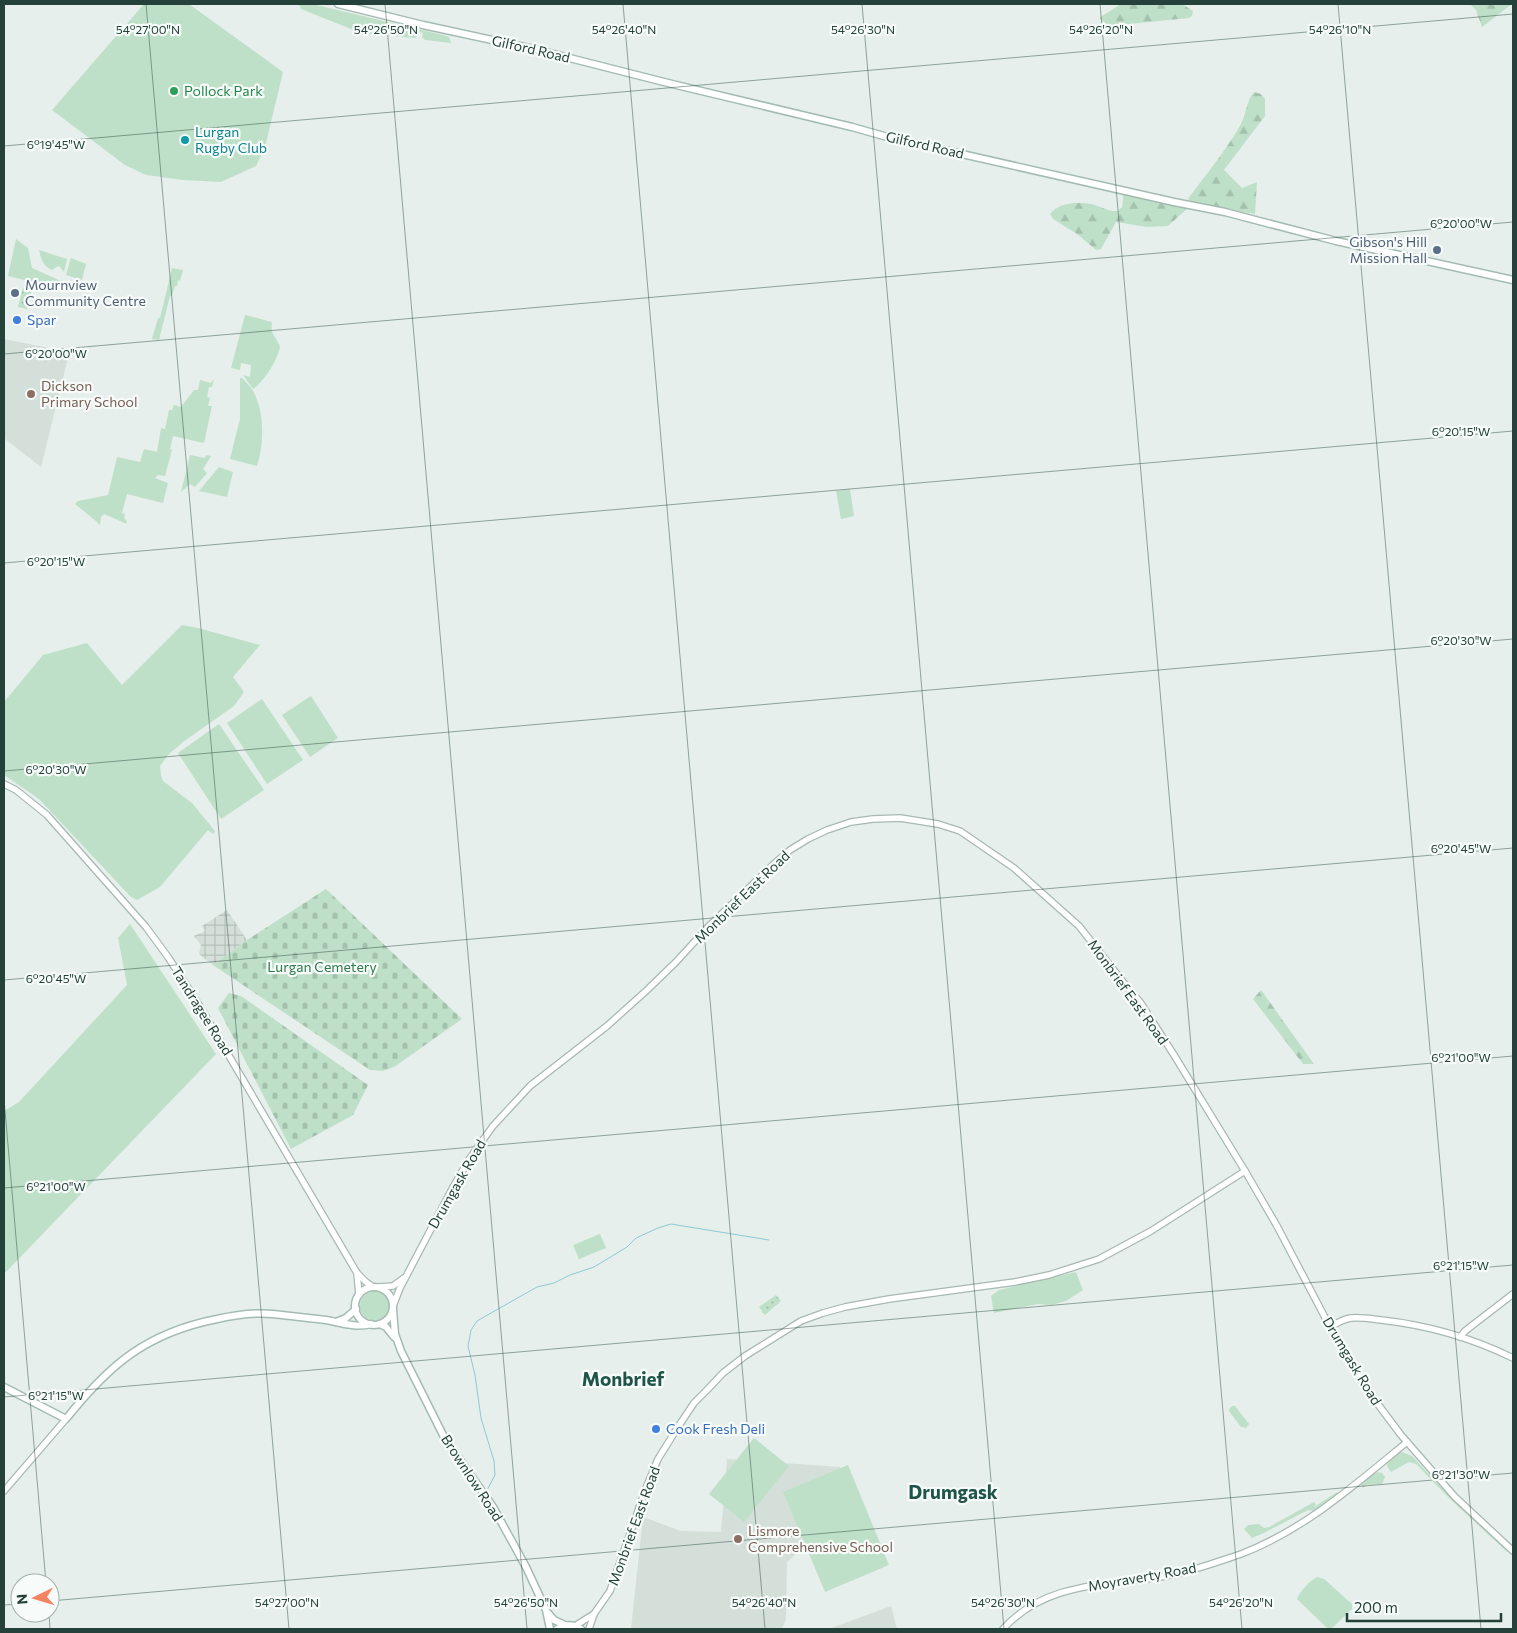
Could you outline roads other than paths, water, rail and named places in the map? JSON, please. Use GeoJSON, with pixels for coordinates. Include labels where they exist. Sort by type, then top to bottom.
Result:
{"type":"FeatureCollection","features":[{"type":"Feature","properties":{"kind":"main road","name":"Gilford Road"},"geometry":{"type":"LineString","coordinates":[[338,4],[546,52],[891,138],[1225,212],[1317,236],[1513,280]]}},
{"type":"Feature","properties":{"kind":"main road"},"geometry":{"type":"LineString","coordinates":[[4,1387],[66,1420],[90,1389],[110,1370],[154,1340],[178,1329],[203,1322],[253,1313],[357,1326],[380,1324],[388,1319],[393,1308],[392,1297],[375,1287],[367,1288],[357,1299],[356,1309],[363,1321],[371,1324]]}},
{"type":"Feature","properties":{"kind":"main road","name":"Brownlow Road"},"geometry":{"type":"LineString","coordinates":[[393,1308],[393,1324],[398,1344]]}},
{"type":"Feature","properties":{"kind":"main road"},"geometry":{"type":"LineString","coordinates":[[336,1322],[346,1318],[356,1309]]}},
{"type":"Feature","properties":{"kind":"main road","name":"Brownlow Road"},"geometry":{"type":"LineString","coordinates":[[380,1324],[391,1332],[444,1437],[485,1496],[526,1567],[546,1610],[550,1629]]}},
{"type":"Feature","properties":{"kind":"main road","name":"Brownlow Road"},"geometry":{"type":"LineString","coordinates":[[546,1610],[554,1620],[566,1625]]}},
{"type":"Feature","properties":{"kind":"main road"},"geometry":{"type":"LineString","coordinates":[[557,1629],[566,1625],[578,1628]]}},
{"type":"Feature","properties":{"kind":"street","name":"Tandragee Road"},"geometry":{"type":"LineString","coordinates":[[4,784],[16,790],[47,815],[146,927],[199,1005],[358,1273],[366,1282],[375,1287]]}},
{"type":"Feature","properties":{"kind":"street","name":"Monbrief East Road"},"geometry":{"type":"LineString","coordinates":[[538,1079],[606,1026],[646,991],[715,921],[790,850],[827,830],[850,822],[900,818],[938,824],[960,831],[1014,868],[1079,926],[1140,1002],[1174,1054],[1245,1171],[1304,1277]]}},
{"type":"Feature","properties":{"kind":"street","name":"Drumgask Road"},"geometry":{"type":"LineString","coordinates":[[393,1308],[407,1275],[470,1158],[493,1126],[538,1079]]}},
{"type":"Feature","properties":{"kind":"street","name":"Monbrief East Road"},"geometry":{"type":"LineString","coordinates":[[578,1628],[594,1614],[610,1591],[658,1459],[686,1414],[718,1378],[745,1356],[802,1321],[823,1313],[845,1307],[911,1296],[1015,1282],[1049,1275],[1099,1259],[1151,1231],[1245,1171]]}},
{"type":"Feature","properties":{"kind":"street","name":"Tandragee Road"},"geometry":{"type":"LineString","coordinates":[[358,1273],[359,1295]]}},
{"type":"Feature","properties":{"kind":"street"},"geometry":{"type":"LineString","coordinates":[[375,1287],[393,1286],[407,1275]]}},
{"type":"Feature","properties":{"kind":"street","name":"Drumgask Road"},"geometry":{"type":"LineString","coordinates":[[1304,1277],[1350,1363],[1374,1400],[1407,1442],[1455,1497],[1513,1551]]}},
{"type":"Feature","properties":{"kind":"street"},"geometry":{"type":"LineString","coordinates":[[1460,1337],[1465,1330],[1513,1294]]}},
{"type":"Feature","properties":{"kind":"street"},"geometry":{"type":"LineString","coordinates":[[1330,1327],[1343,1320],[1364,1318],[1409,1324],[1460,1337],[1513,1358]]}},
{"type":"Feature","properties":{"kind":"street"},"geometry":{"type":"LineString","coordinates":[[4,1491],[66,1420]]}},
{"type":"Feature","properties":{"kind":"street","name":"Moyraverty Road"},"geometry":{"type":"LineString","coordinates":[[1003,1629],[1028,1608],[1045,1598],[1067,1590],[1176,1574],[1215,1563],[1259,1546],[1316,1514],[1407,1442]]}},
{"type":"Feature","properties":{"kind":"street"},"geometry":{"type":"LineString","coordinates":[[590,1629],[594,1614]]}},
{"type":"Feature","properties":{"kind":"waterway"},"geometry":{"type":"LineString","coordinates":[[486,1492],[495,1475],[494,1461],[481,1418],[475,1375],[468,1346],[471,1330],[477,1321],[537,1287],[554,1283],[594,1267],[627,1247],[636,1238],[671,1224],[769,1240]]}},
{"type":"Feature","properties":{"kind":"place","name":"Pollock Park"},"geometry":{"type":"Point","coordinates":[174,91]}},
{"type":"Feature","properties":{"kind":"place","name":"Lurgan Rugby Club"},"geometry":{"type":"Point","coordinates":[185,140]}},
{"type":"Feature","properties":{"kind":"place","name":"Gibson's Hill Mission Hall"},"geometry":{"type":"Point","coordinates":[1437,250]}},
{"type":"Feature","properties":{"kind":"place","name":"Mournview Community Centre"},"geometry":{"type":"Point","coordinates":[15,293]}},
{"type":"Feature","properties":{"kind":"place","name":"Spar"},"geometry":{"type":"Point","coordinates":[17,320]}},
{"type":"Feature","properties":{"kind":"place","name":"Dickson Primary School"},"geometry":{"type":"Point","coordinates":[31,394]}},
{"type":"Feature","properties":{"kind":"place","name":"Cook Fresh Deli"},"geometry":{"type":"Point","coordinates":[656,1429]}},
{"type":"Feature","properties":{"kind":"place","name":"Lismore Comprehensive School"},"geometry":{"type":"Point","coordinates":[738,1539]}},
{"type":"Feature","properties":{"kind":"district","name":"Monbrief"},"geometry":{"type":"Point","coordinates":[623,1379]}},
{"type":"Feature","properties":{"kind":"district","name":"Drumgask"},"geometry":{"type":"Point","coordinates":[953,1492]}},
{"type":"Feature","properties":{"kind":"park label","name":"Lurgan Cemetery"},"geometry":{"type":"Point","coordinates":[322,967]}}]}
